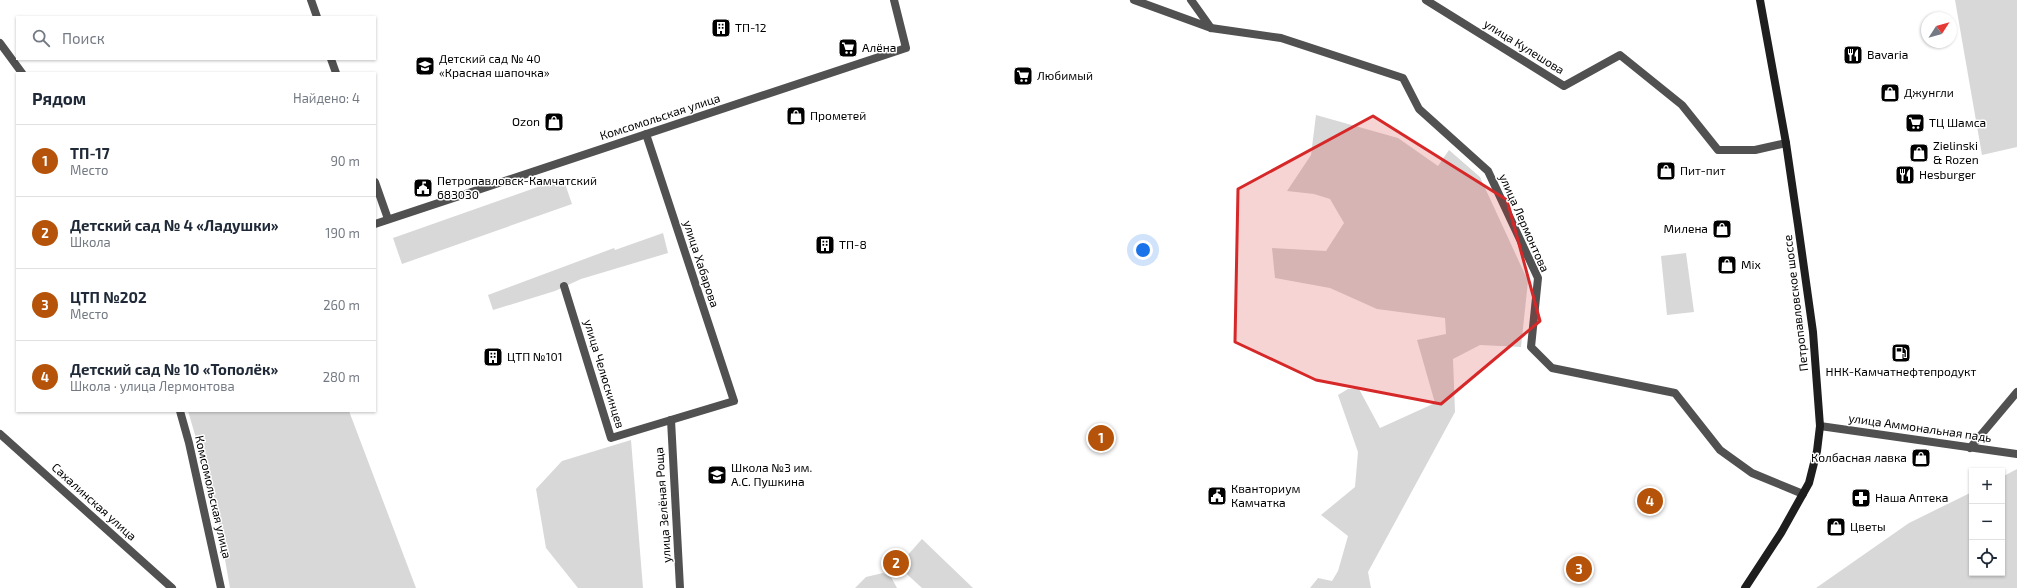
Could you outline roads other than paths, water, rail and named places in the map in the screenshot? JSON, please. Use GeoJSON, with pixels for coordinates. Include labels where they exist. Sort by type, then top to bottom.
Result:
{"type":"FeatureCollection","features":[{"type":"Feature","properties":{"kind":"main road","name":"Петропавловское шоссе"},"geometry":{"type":"LineString","coordinates":[[1745,588],[1781,533],[1809,483],[1820,426],[1813,332],[1786,143],[1760,0]]}},
{"type":"Feature","properties":{"kind":"street"},"geometry":{"type":"LineString","coordinates":[[310,0],[316,16]]}},
{"type":"Feature","properties":{"kind":"street","name":"Комсомольская улица"},"geometry":{"type":"LineString","coordinates":[[376,224],[906,48],[894,0]]}},
{"type":"Feature","properties":{"kind":"street","name":"улица Лермонтова"},"geometry":{"type":"LineString","coordinates":[[1134,0],[1211,28],[1280,38],[1403,78],[1419,109],[1488,171],[1538,278],[1531,348],[1552,368],[1675,392],[1720,450],[1752,473],[1803,494]]}},
{"type":"Feature","properties":{"kind":"street"},"geometry":{"type":"LineString","coordinates":[[1191,0],[1211,28]]}},
{"type":"Feature","properties":{"kind":"street","name":"улица Кулешова"},"geometry":{"type":"LineString","coordinates":[[1426,0],[1564,86],[1620,55],[1682,105],[1718,150],[1755,150],[1786,143]]}},
{"type":"Feature","properties":{"kind":"street"},"geometry":{"type":"LineString","coordinates":[[0,43],[21,72]]}},
{"type":"Feature","properties":{"kind":"street"},"geometry":{"type":"LineString","coordinates":[[331,60],[336,72]]}},
{"type":"Feature","properties":{"kind":"street","name":"улица Хабарова"},"geometry":{"type":"LineString","coordinates":[[646,134],[734,401]]}},
{"type":"Feature","properties":{"kind":"street"},"geometry":{"type":"LineString","coordinates":[[376,185],[388,219]]}},
{"type":"Feature","properties":{"kind":"street","name":"улица Челюскинцев"},"geometry":{"type":"LineString","coordinates":[[564,286],[611,438],[734,401]]}},
{"type":"Feature","properties":{"kind":"street"},"geometry":{"type":"LineString","coordinates":[[1970,448],[2017,392]]}},
{"type":"Feature","properties":{"kind":"street","name":"Комсомольская улица"},"geometry":{"type":"LineString","coordinates":[[180,412],[191,450],[221,588]]}},
{"type":"Feature","properties":{"kind":"street","name":"улица Зелёная Роща"},"geometry":{"type":"LineString","coordinates":[[671,420],[680,588]]}},
{"type":"Feature","properties":{"kind":"street","name":"улица Аммональная падь"},"geometry":{"type":"LineString","coordinates":[[1820,426],[2017,454]]}},
{"type":"Feature","properties":{"kind":"street","name":"Сахалинская улица"},"geometry":{"type":"LineString","coordinates":[[0,434],[172,588]]}},
{"type":"Feature","properties":{"kind":"place","name":"ТП-12"},"geometry":{"type":"Point","coordinates":[721,28]}},
{"type":"Feature","properties":{"kind":"place","name":"Алёна"},"geometry":{"type":"Point","coordinates":[848,48]}},
{"type":"Feature","properties":{"kind":"place","name":"Bavaria"},"geometry":{"type":"Point","coordinates":[1853,55]}},
{"type":"Feature","properties":{"kind":"place","name":"Детский сад № 40 «Красная шапочка»"},"geometry":{"type":"Point","coordinates":[425,66]}},
{"type":"Feature","properties":{"kind":"place","name":"Любимый"},"geometry":{"type":"Point","coordinates":[1023,76]}},
{"type":"Feature","properties":{"kind":"place","name":"Джунгли"},"geometry":{"type":"Point","coordinates":[1890,93]}},
{"type":"Feature","properties":{"kind":"place","name":"Прометей"},"geometry":{"type":"Point","coordinates":[796,116]}},
{"type":"Feature","properties":{"kind":"place","name":"Ozon"},"geometry":{"type":"Point","coordinates":[554,122]}},
{"type":"Feature","properties":{"kind":"place","name":"ТЦ Шамса"},"geometry":{"type":"Point","coordinates":[1915,123]}},
{"type":"Feature","properties":{"kind":"place","name":"Zielinski & Rozen"},"geometry":{"type":"Point","coordinates":[1919,153]}},
{"type":"Feature","properties":{"kind":"place","name":"Пит-пит"},"geometry":{"type":"Point","coordinates":[1666,171]}},
{"type":"Feature","properties":{"kind":"place","name":"Hesburger"},"geometry":{"type":"Point","coordinates":[1905,175]}},
{"type":"Feature","properties":{"kind":"place","name":"Петропавловск-Камчатский 683030"},"geometry":{"type":"Point","coordinates":[423,188]}},
{"type":"Feature","properties":{"kind":"place","name":"Милена"},"geometry":{"type":"Point","coordinates":[1722,229]}},
{"type":"Feature","properties":{"kind":"place","name":"ТП-8"},"geometry":{"type":"Point","coordinates":[825,245]}},
{"type":"Feature","properties":{"kind":"place","name":"Mix"},"geometry":{"type":"Point","coordinates":[1727,265]}},
{"type":"Feature","properties":{"kind":"place","name":"ННК-Камчатнефтепродукт"},"geometry":{"type":"Point","coordinates":[1901,353]}},
{"type":"Feature","properties":{"kind":"place","name":"ЦТП №101"},"geometry":{"type":"Point","coordinates":[493,357]}},
{"type":"Feature","properties":{"kind":"place","name":"ТП-17"},"geometry":{"type":"Point","coordinates":[1101,438]}},
{"type":"Feature","properties":{"kind":"place","name":"Колбасная лавка"},"geometry":{"type":"Point","coordinates":[1921,458]}},
{"type":"Feature","properties":{"kind":"place","name":"Школа №3 им. А.С. Пушкина"},"geometry":{"type":"Point","coordinates":[717,475]}},
{"type":"Feature","properties":{"kind":"place","name":"Кванториум Камчатка"},"geometry":{"type":"Point","coordinates":[1217,496]}},
{"type":"Feature","properties":{"kind":"place","name":"Наша Аптека"},"geometry":{"type":"Point","coordinates":[1861,498]}},
{"type":"Feature","properties":{"kind":"place","name":"Детский сад № 10 «Тополёк»"},"geometry":{"type":"Point","coordinates":[1650,501]}},
{"type":"Feature","properties":{"kind":"place","name":"Цветы"},"geometry":{"type":"Point","coordinates":[1836,527]}},
{"type":"Feature","properties":{"kind":"place","name":"Детский сад № 4 «Ладушки»"},"geometry":{"type":"Point","coordinates":[896,563]}},
{"type":"Feature","properties":{"kind":"place","name":"ЦТП №202"},"geometry":{"type":"Point","coordinates":[1579,569]}}]}
